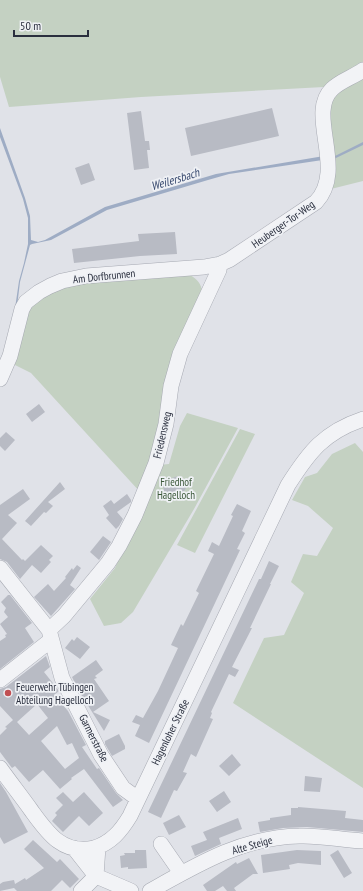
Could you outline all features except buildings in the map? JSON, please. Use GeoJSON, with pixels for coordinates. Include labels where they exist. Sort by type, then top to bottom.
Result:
{"type":"FeatureCollection","features":[{"type":"Feature","properties":{"kind":"street","name":"Heuberger-Tor-Weg"},"geometry":{"type":"LineString","coordinates":[[220,264],[250,247],[309,207],[320,197],[326,188],[328,165],[324,102],[331,90],[363,70]]}},
{"type":"Feature","properties":{"kind":"street","name":"Am Dorfbrunnen"},"geometry":{"type":"LineString","coordinates":[[0,378],[10,356],[22,309],[26,302],[39,292],[62,281],[80,277],[190,268],[220,264]]}},
{"type":"Feature","properties":{"kind":"street","name":"Friedensweg"},"geometry":{"type":"LineString","coordinates":[[0,680],[50,635],[108,563],[119,546],[132,521],[156,463],[166,424],[172,386],[180,354],[219,270],[220,264]]}},
{"type":"Feature","properties":{"kind":"street"},"geometry":{"type":"LineString","coordinates":[[190,268],[203,279],[209,290]]}},
{"type":"Feature","properties":{"kind":"street","name":"Hagenloher Straße"},"geometry":{"type":"LineString","coordinates":[[0,768],[49,834],[63,844],[82,849],[98,847],[108,842],[122,830],[288,485],[302,463],[320,443],[342,428],[363,419]]}},
{"type":"Feature","properties":{"kind":"street","name":"Garmerstraße"},"geometry":{"type":"LineString","coordinates":[[0,568],[50,635],[62,678],[101,755],[123,788],[138,799]]}},
{"type":"Feature","properties":{"kind":"street","name":"Alte Steige"},"geometry":{"type":"LineString","coordinates":[[150,891],[210,858],[250,843],[271,838],[300,836],[363,841]]}},
{"type":"Feature","properties":{"kind":"street"},"geometry":{"type":"LineString","coordinates":[[161,844],[181,873]]}},
{"type":"Feature","properties":{"kind":"street"},"geometry":{"type":"LineString","coordinates":[[81,891],[96,876],[98,847]]}},
{"type":"Feature","properties":{"kind":"street"},"geometry":{"type":"LineString","coordinates":[[74,848],[96,876],[131,891]]}},
{"type":"Feature","properties":{"kind":"green space"},"geometry":{"type":"Polygon","coordinates":[[[0,0],[363,0],[363,63],[324,87],[141,97],[9,107],[0,77],[0,0]]]}},
{"type":"Feature","properties":{"kind":"green space"},"geometry":{"type":"Polygon","coordinates":[[[363,76],[363,181],[327,190],[329,99],[363,76]]]}},
{"type":"Feature","properties":{"kind":"green space"},"geometry":{"type":"Polygon","coordinates":[[[187,273],[197,280],[202,290],[141,493],[31,373],[9,362],[23,309],[66,282],[187,273]]]}},
{"type":"Feature","properties":{"kind":"green space","name":"Friedhof Hagelloch"},"geometry":{"type":"Polygon","coordinates":[[[187,413],[238,428],[194,509],[133,612],[121,623],[104,626],[90,599],[115,568],[159,465],[169,464],[180,426],[187,413]]]}},
{"type":"Feature","properties":{"kind":"green space"},"geometry":{"type":"Polygon","coordinates":[[[240,429],[255,434],[195,553],[177,545],[240,429]]]}},
{"type":"Feature","properties":{"kind":"green space"},"geometry":{"type":"Polygon","coordinates":[[[355,443],[363,452],[363,788],[233,703],[264,638],[284,635],[304,593],[291,582],[303,554],[317,556],[333,528],[308,506],[292,500],[305,477],[317,473],[332,454],[355,443]]]}},
{"type":"Feature","properties":{"kind":"water"},"geometry":{"type":"Polygon","coordinates":[[[0,128],[30,216],[31,240],[38,242],[45,240],[105,207],[216,174],[324,156],[335,156],[363,142],[363,145],[336,158],[229,174],[107,210],[51,240],[30,245],[20,282],[15,323],[13,322],[19,281],[28,244],[28,218],[23,199],[0,137],[0,128]]]}},
{"type":"Feature","properties":{"kind":"place","name":"Feuerwehr Tübingen Abteilung Hagelloch"},"geometry":{"type":"Point","coordinates":[8,693]}},
{"type":"Feature","properties":{"kind":"water label","name":"Weilersbach"},"geometry":{"type":"Point","coordinates":[175,179]}}]}
